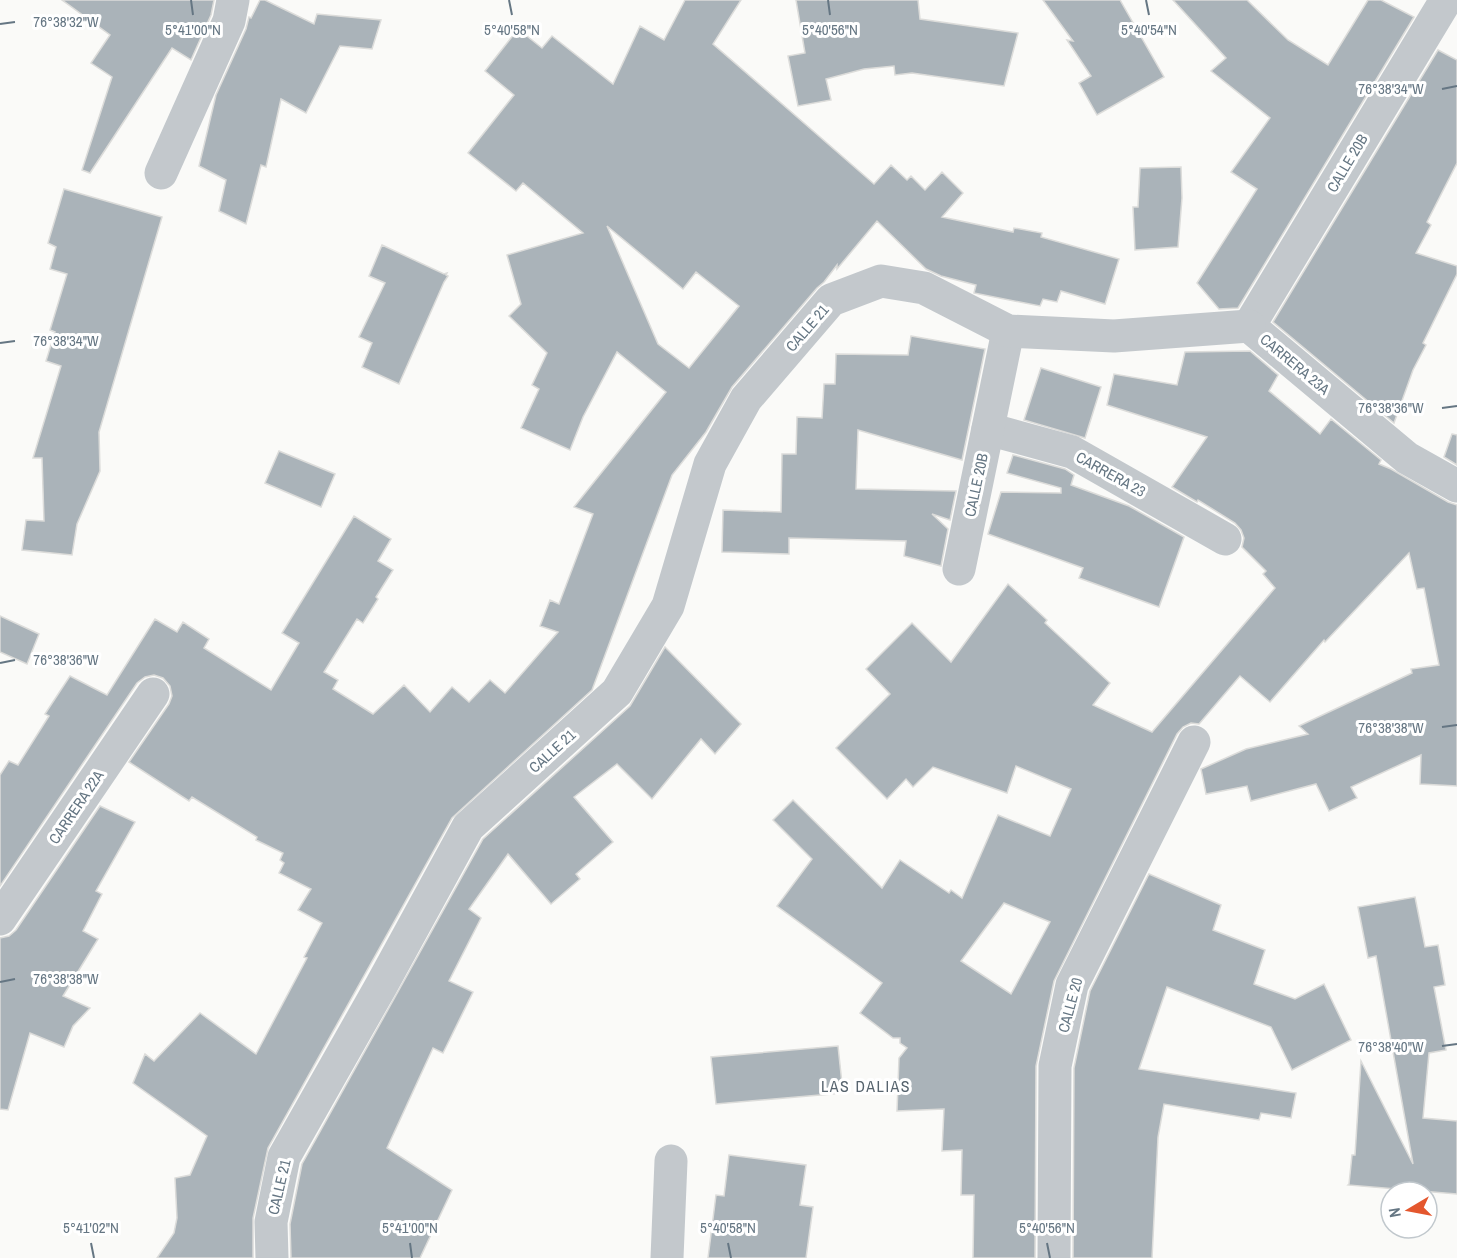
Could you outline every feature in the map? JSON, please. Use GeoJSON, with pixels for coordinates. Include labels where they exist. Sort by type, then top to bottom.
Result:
{"type":"FeatureCollection","features":[{"type":"Feature","properties":{"kind":"street"},"geometry":{"type":"LineString","coordinates":[[161,173],[230,21],[233,0]]}},
{"type":"Feature","properties":{"kind":"street","name":"CALLE 20B"},"geometry":{"type":"LineString","coordinates":[[1249,326],[1446,0]]}},
{"type":"Feature","properties":{"kind":"street","name":"CALLE 21"},"geometry":{"type":"LineString","coordinates":[[272,1258],[271,1222],[284,1157],[468,827],[617,692],[668,606],[710,464],[746,399],[831,300],[881,281],[924,288],[1008,331]]}},
{"type":"Feature","properties":{"kind":"street"},"geometry":{"type":"LineString","coordinates":[[1008,331],[1113,336],[1249,326]]}},
{"type":"Feature","properties":{"kind":"street","name":"CARRERA 23A"},"geometry":{"type":"LineString","coordinates":[[1249,326],[1407,458],[1457,486]]}},
{"type":"Feature","properties":{"kind":"street","name":"CALLE 20B"},"geometry":{"type":"LineString","coordinates":[[959,569],[1008,331]]}},
{"type":"Feature","properties":{"kind":"street","name":"CARRERA 23"},"geometry":{"type":"LineString","coordinates":[[988,429],[1072,452],[1225,539]]}},
{"type":"Feature","properties":{"kind":"street","name":"CARRERA 22A"},"geometry":{"type":"LineString","coordinates":[[0,919],[153,694]]}},
{"type":"Feature","properties":{"kind":"street","name":"CALLE 20"},"geometry":{"type":"LineString","coordinates":[[1054,1258],[1055,1066],[1072,985],[1194,742]]}},
{"type":"Feature","properties":{"kind":"street"},"geometry":{"type":"LineString","coordinates":[[667,1258],[671,1161]]}},
{"type":"Feature","properties":{"kind":"building"},"geometry":{"type":"Polygon","coordinates":[[[62,0],[214,0],[211,15],[191,60],[172,48],[90,173],[82,170],[112,77],[91,63],[110,35],[62,0]]]}},
{"type":"Feature","properties":{"kind":"building"},"geometry":{"type":"Polygon","coordinates":[[[260,0],[265,0],[314,24],[317,14],[381,20],[372,49],[340,46],[306,113],[281,99],[266,167],[261,165],[246,224],[219,211],[226,180],[199,166],[216,95],[246,29],[249,17],[251,18],[260,0]]]}},
{"type":"Feature","properties":{"kind":"building"},"geometry":{"type":"Polygon","coordinates":[[[685,0],[741,0],[713,44],[874,184],[891,165],[907,180],[911,176],[925,190],[942,172],[963,193],[942,217],[1013,232],[1014,228],[1042,233],[1041,237],[1119,259],[1105,304],[1061,291],[1057,302],[1043,299],[1040,306],[974,293],[976,285],[941,276],[926,269],[877,221],[732,387],[706,432],[672,475],[592,690],[452,818],[268,1148],[253,1218],[253,1258],[157,1258],[174,1233],[177,1218],[175,1178],[190,1175],[207,1136],[133,1083],[145,1054],[154,1061],[200,1013],[256,1054],[307,958],[304,957],[322,923],[298,910],[311,889],[279,873],[284,863],[280,860],[283,853],[256,840],[257,837],[192,797],[189,801],[129,762],[169,704],[172,696],[170,686],[163,678],[154,675],[145,677],[137,683],[0,886],[0,775],[9,761],[18,765],[49,716],[45,714],[70,676],[107,695],[155,619],[177,632],[183,622],[209,639],[204,648],[271,690],[299,643],[282,633],[354,516],[391,539],[378,561],[393,570],[363,623],[357,619],[324,672],[338,680],[333,689],[373,714],[404,685],[430,712],[452,687],[469,702],[490,680],[505,693],[558,632],[540,626],[550,600],[559,604],[593,514],[574,507],[666,392],[617,352],[583,417],[570,450],[521,428],[539,389],[532,385],[547,353],[509,316],[521,304],[507,255],[583,233],[523,183],[516,191],[468,153],[514,95],[485,71],[518,29],[542,48],[552,36],[613,84],[640,26],[664,40],[685,0]],[[607,226],[658,344],[689,368],[739,306],[696,272],[683,289],[607,226]]]}},
{"type":"Feature","properties":{"kind":"building"},"geometry":{"type":"Polygon","coordinates":[[[796,0],[918,0],[920,19],[1018,33],[1004,86],[912,73],[895,75],[894,66],[864,69],[826,79],[831,100],[798,106],[788,56],[805,53],[796,0]]]}},
{"type":"Feature","properties":{"kind":"building"},"geometry":{"type":"Polygon","coordinates":[[[1043,0],[1120,0],[1164,77],[1097,115],[1079,83],[1091,76],[1067,40],[1073,41],[1043,0]]]}},
{"type":"Feature","properties":{"kind":"building"},"geometry":{"type":"Polygon","coordinates":[[[1173,0],[1247,0],[1288,40],[1328,65],[1368,0],[1381,0],[1414,17],[1238,308],[1219,309],[1197,283],[1257,189],[1231,172],[1270,118],[1211,71],[1226,58],[1173,0]]]}},
{"type":"Feature","properties":{"kind":"building"},"geometry":{"type":"Polygon","coordinates":[[[1438,50],[1457,60],[1457,163],[1427,222],[1431,225],[1416,253],[1457,266],[1457,274],[1423,343],[1426,345],[1413,370],[1394,423],[1273,322],[1438,50]]]}},
{"type":"Feature","properties":{"kind":"building"},"geometry":{"type":"Polygon","coordinates":[[[1181,167],[1182,198],[1178,247],[1135,250],[1133,207],[1138,207],[1140,168],[1181,167]]]}},
{"type":"Feature","properties":{"kind":"building"},"geometry":{"type":"Polygon","coordinates":[[[64,189],[162,217],[99,432],[100,471],[77,524],[72,555],[22,550],[26,520],[44,521],[42,458],[33,458],[61,366],[46,361],[55,332],[50,330],[67,274],[50,269],[56,247],[48,243],[64,189]]]}},
{"type":"Feature","properties":{"kind":"building"},"geometry":{"type":"Polygon","coordinates":[[[382,245],[444,274],[447,273],[448,276],[399,384],[362,367],[372,343],[359,337],[385,283],[369,276],[382,245]]]}},
{"type":"Feature","properties":{"kind":"building"},"geometry":{"type":"Polygon","coordinates":[[[911,336],[985,349],[962,460],[858,430],[856,489],[956,491],[950,520],[932,514],[948,529],[941,566],[904,556],[906,541],[789,538],[789,554],[722,552],[723,510],[781,512],[782,454],[796,454],[797,417],[822,418],[824,384],[835,384],[836,354],[908,355],[911,336]]]}},
{"type":"Feature","properties":{"kind":"building"},"geometry":{"type":"Polygon","coordinates":[[[1250,351],[1278,375],[1269,391],[1320,434],[1331,419],[1381,460],[1379,464],[1457,505],[1457,786],[1420,784],[1421,755],[1351,787],[1357,798],[1329,811],[1316,784],[1251,801],[1247,786],[1206,794],[1201,769],[1246,749],[1308,734],[1299,726],[1412,673],[1411,669],[1439,665],[1424,588],[1417,589],[1409,553],[1325,642],[1324,640],[1270,702],[1240,676],[1199,724],[1191,723],[1177,734],[1054,981],[1036,1066],[1035,1258],[973,1258],[974,1195],[961,1195],[962,1150],[942,1151],[944,1109],[897,1111],[899,1058],[907,1048],[900,1043],[900,1038],[893,1038],[860,1013],[882,983],[777,906],[812,859],[773,820],[793,800],[882,888],[900,860],[949,893],[951,890],[962,898],[998,815],[1050,836],[1071,789],[1016,766],[1007,793],[933,767],[913,787],[906,779],[887,799],[836,748],[890,694],[866,669],[912,623],[951,662],[1008,584],[1047,620],[1045,623],[1110,683],[1093,705],[1152,732],[1275,588],[1263,574],[1266,571],[1242,547],[1244,538],[1235,523],[1172,487],[1207,437],[1107,405],[1114,374],[1177,385],[1185,352],[1250,351]],[[1004,903],[961,961],[1011,994],[1050,922],[1004,903]]]}},
{"type":"Feature","properties":{"kind":"building"},"geometry":{"type":"Polygon","coordinates":[[[1041,368],[1101,387],[1085,438],[1024,420],[1041,368]]]}},
{"type":"Feature","properties":{"kind":"building"},"geometry":{"type":"Polygon","coordinates":[[[1452,434],[1457,435],[1457,465],[1444,457],[1452,434]]]}},
{"type":"Feature","properties":{"kind":"building"},"geometry":{"type":"Polygon","coordinates":[[[279,451],[335,474],[321,507],[265,483],[279,451]]]}},
{"type":"Feature","properties":{"kind":"building"},"geometry":{"type":"Polygon","coordinates":[[[1013,455],[1065,469],[1074,475],[1071,485],[1129,506],[1184,537],[1159,607],[1079,578],[1083,568],[988,534],[1001,492],[1061,493],[1061,488],[1007,473],[1013,455]]]}},
{"type":"Feature","properties":{"kind":"building"},"geometry":{"type":"Polygon","coordinates":[[[0,616],[39,634],[27,664],[0,652],[0,616]]]}},
{"type":"Feature","properties":{"kind":"building"},"geometry":{"type":"Polygon","coordinates":[[[665,647],[741,724],[715,754],[701,739],[652,799],[617,764],[574,797],[613,842],[576,874],[580,879],[551,904],[508,854],[469,909],[481,918],[449,981],[473,992],[443,1053],[433,1048],[387,1148],[452,1190],[420,1258],[291,1258],[290,1224],[302,1164],[483,839],[630,706],[665,647]]]}},
{"type":"Feature","properties":{"kind":"building"},"geometry":{"type":"Polygon","coordinates":[[[100,806],[135,822],[96,891],[102,894],[83,931],[98,939],[63,996],[90,1008],[73,1026],[64,1047],[30,1033],[8,1110],[0,1109],[0,938],[9,936],[16,930],[100,806]]]}},
{"type":"Feature","properties":{"kind":"building"},"geometry":{"type":"Polygon","coordinates":[[[1149,874],[1221,905],[1213,930],[1265,950],[1254,984],[1295,999],[1324,984],[1351,1040],[1292,1070],[1271,1027],[1167,987],[1139,1069],[1296,1093],[1291,1118],[1261,1113],[1259,1120],[1164,1104],[1158,1137],[1152,1258],[1073,1258],[1074,1068],[1090,991],[1149,874]]]}},
{"type":"Feature","properties":{"kind":"building"},"geometry":{"type":"Polygon","coordinates":[[[1415,897],[1425,947],[1438,945],[1445,985],[1434,987],[1446,1050],[1429,1053],[1423,1118],[1457,1121],[1457,1194],[1439,1193],[1439,1180],[1379,1180],[1379,1188],[1348,1185],[1352,1155],[1355,1155],[1361,1061],[1413,1164],[1376,956],[1368,958],[1358,907],[1415,897]]]}},
{"type":"Feature","properties":{"kind":"building"},"geometry":{"type":"Polygon","coordinates":[[[838,1046],[843,1093],[716,1104],[711,1057],[838,1046]]]}},
{"type":"Feature","properties":{"kind":"building"},"geometry":{"type":"Polygon","coordinates":[[[729,1155],[806,1165],[800,1205],[813,1207],[806,1258],[708,1258],[716,1195],[724,1196],[729,1155]]]}},
{"type":"Feature","properties":{"kind":"district","name":"LAS DALIAS"},"geometry":{"type":"Point","coordinates":[866,1086]}}]}
